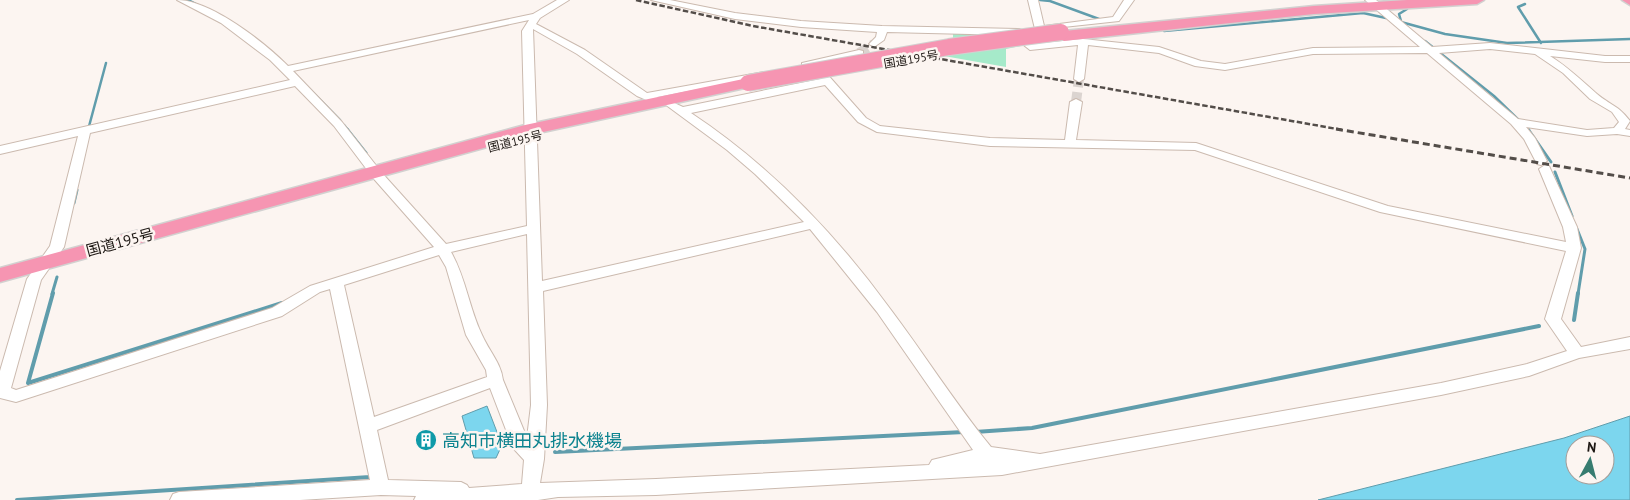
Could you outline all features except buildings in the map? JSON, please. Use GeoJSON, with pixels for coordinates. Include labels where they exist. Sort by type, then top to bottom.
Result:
{"type":"FeatureCollection","features":[{"type":"Feature","properties":{"kind":"highway","name":"国道195号"},"geometry":{"type":"LineString","coordinates":[[0,276],[355,177],[530,134],[751,85],[1063,34],[1402,0]]}},
{"type":"Feature","properties":{"kind":"highway","name":"国道195号"},"geometry":{"type":"LineString","coordinates":[[1373,2],[1477,0]]}},
{"type":"Feature","properties":{"kind":"street"},"geometry":{"type":"LineString","coordinates":[[182,0],[224,21],[290,68],[297,82],[338,124],[376,173],[443,249],[453,267],[474,335],[494,370],[495,380],[522,448],[535,459]]}},
{"type":"Feature","properties":{"kind":"street"},"geometry":{"type":"LineString","coordinates":[[290,68],[533,20],[564,0]]}},
{"type":"Feature","properties":{"kind":"street"},"geometry":{"type":"LineString","coordinates":[[656,0],[778,22],[882,30],[1015,33],[1116,19],[1129,0]]}},
{"type":"Feature","properties":{"kind":"street"},"geometry":{"type":"LineString","coordinates":[[692,7],[702,0]]}},
{"type":"Feature","properties":{"kind":"street"},"geometry":{"type":"LineString","coordinates":[[1034,0],[1040,29]]}},
{"type":"Feature","properties":{"kind":"street"},"geometry":{"type":"LineString","coordinates":[[1373,2],[1520,122],[1543,165],[1570,227],[1574,248],[1553,319],[1577,353]]}},
{"type":"Feature","properties":{"kind":"street"},"geometry":{"type":"LineString","coordinates":[[533,20],[641,94],[665,104],[738,154],[814,224],[882,308],[964,428],[982,449]]}},
{"type":"Feature","properties":{"kind":"street"},"geometry":{"type":"LineString","coordinates":[[530,496],[539,405],[527,40],[533,20]]}},
{"type":"Feature","properties":{"kind":"street"},"geometry":{"type":"LineString","coordinates":[[874,44],[881,38],[882,30]]}},
{"type":"Feature","properties":{"kind":"street"},"geometry":{"type":"LineString","coordinates":[[1015,33],[1030,47],[1082,42],[1158,50],[1172,53],[1199,64],[1225,67],[1313,51],[1434,50],[1490,46],[1604,59],[1630,59]]}},
{"type":"Feature","properties":{"kind":"street"},"geometry":{"type":"LineString","coordinates":[[1079,79],[1082,42]]}},
{"type":"Feature","properties":{"kind":"street"},"geometry":{"type":"LineString","coordinates":[[1535,51],[1567,71],[1594,97],[1616,110],[1625,122],[1617,131]]}},
{"type":"Feature","properties":{"kind":"street"},"geometry":{"type":"LineString","coordinates":[[665,104],[859,53]]}},
{"type":"Feature","properties":{"kind":"street"},"geometry":{"type":"LineString","coordinates":[[812,64],[862,120],[877,129],[990,142],[1176,145],[1196,147],[1385,209],[1574,248]]}},
{"type":"Feature","properties":{"kind":"street"},"geometry":{"type":"LineString","coordinates":[[665,104],[827,81]]}},
{"type":"Feature","properties":{"kind":"street"},"geometry":{"type":"LineString","coordinates":[[0,150],[297,82]]}},
{"type":"Feature","properties":{"kind":"street"},"geometry":{"type":"LineString","coordinates":[[1070,144],[1076,102]]}},
{"type":"Feature","properties":{"kind":"street"},"geometry":{"type":"LineString","coordinates":[[1520,122],[1587,133],[1617,131],[1630,133]]}},
{"type":"Feature","properties":{"kind":"street"},"geometry":{"type":"LineString","coordinates":[[85,130],[57,247],[34,279],[2,392],[16,396],[277,312],[315,289],[443,249],[534,228]]}},
{"type":"Feature","properties":{"kind":"street"},"geometry":{"type":"LineString","coordinates":[[535,288],[814,224]]}},
{"type":"Feature","properties":{"kind":"street"},"geometry":{"type":"LineString","coordinates":[[336,283],[381,487]]}},
{"type":"Feature","properties":{"kind":"street"},"geometry":{"type":"LineString","coordinates":[[423,500],[484,496],[530,496],[1002,468],[1052,461],[1440,389],[1529,370],[1577,353],[1630,343]]}},
{"type":"Feature","properties":{"kind":"street"},"geometry":{"type":"LineString","coordinates":[[368,426],[495,380]]}},
{"type":"Feature","properties":{"kind":"street"},"geometry":{"type":"LineString","coordinates":[[903,473],[982,449],[1052,461]]}},
{"type":"Feature","properties":{"kind":"street"},"geometry":{"type":"LineString","coordinates":[[179,500],[381,487],[464,491],[484,496]]}},
{"type":"Feature","properties":{"kind":"green space"},"geometry":{"type":"Polygon","coordinates":[[[953,32],[1010,34],[1021,46],[1006,49],[1006,67],[927,53],[953,42],[953,32]]]}},
{"type":"Feature","properties":{"kind":"water"},"geometry":{"type":"Polygon","coordinates":[[[487,406],[502,445],[496,458],[474,458],[462,416],[487,406]]]}},
{"type":"Feature","properties":{"kind":"water"},"geometry":{"type":"Polygon","coordinates":[[[1630,416],[1630,500],[1318,500],[1565,438],[1565,485],[1615,485],[1615,435],[1573,435],[1630,416]]]}},
{"type":"Feature","properties":{"kind":"waterway"},"geometry":{"type":"LineString","coordinates":[[188,0],[198,5]]}},
{"type":"Feature","properties":{"kind":"waterway"},"geometry":{"type":"LineString","coordinates":[[1040,0],[1050,1],[1099,19]]}},
{"type":"Feature","properties":{"kind":"waterway"},"geometry":{"type":"LineString","coordinates":[[1525,4],[1518,7],[1540,42]]}},
{"type":"Feature","properties":{"kind":"waterway"},"geometry":{"type":"LineString","coordinates":[[1401,21],[1399,14],[1407,9]]}},
{"type":"Feature","properties":{"kind":"waterway"},"geometry":{"type":"LineString","coordinates":[[1164,31],[1363,13],[1386,18]]}},
{"type":"Feature","properties":{"kind":"waterway"},"geometry":{"type":"LineString","coordinates":[[1401,22],[1445,34],[1507,43],[1540,42]]}},
{"type":"Feature","properties":{"kind":"waterway"},"geometry":{"type":"LineString","coordinates":[[1540,42],[1630,39]]}},
{"type":"Feature","properties":{"kind":"waterway"},"geometry":{"type":"LineString","coordinates":[[1425,41],[1494,96],[1528,129]]}},
{"type":"Feature","properties":{"kind":"waterway"},"geometry":{"type":"LineString","coordinates":[[88,130],[106,63]]}},
{"type":"Feature","properties":{"kind":"waterway"},"geometry":{"type":"LineString","coordinates":[[292,71],[340,120]]}},
{"type":"Feature","properties":{"kind":"waterway"},"geometry":{"type":"LineString","coordinates":[[344,125],[348,130]]}},
{"type":"Feature","properties":{"kind":"waterway"},"geometry":{"type":"LineString","coordinates":[[347,129],[366,153]]}},
{"type":"Feature","properties":{"kind":"waterway"},"geometry":{"type":"LineString","coordinates":[[1528,129],[1551,162]]}},
{"type":"Feature","properties":{"kind":"waterway"},"geometry":{"type":"LineString","coordinates":[[1555,172],[1572,216]]}},
{"type":"Feature","properties":{"kind":"waterway"},"geometry":{"type":"LineString","coordinates":[[74,203],[77,190]]}},
{"type":"Feature","properties":{"kind":"waterway"},"geometry":{"type":"LineString","coordinates":[[1577,229],[1585,249],[1578,294]]}},
{"type":"Feature","properties":{"kind":"waterway"},"geometry":{"type":"LineString","coordinates":[[52,294],[57,277]]}},
{"type":"Feature","properties":{"kind":"waterway"},"geometry":{"type":"LineString","coordinates":[[53,293],[28,383],[282,303]]}},
{"type":"Feature","properties":{"kind":"waterway"},"geometry":{"type":"LineString","coordinates":[[1574,320],[1578,293]]}},
{"type":"Feature","properties":{"kind":"waterway"},"geometry":{"type":"LineString","coordinates":[[975,432],[1032,428],[1539,326]]}},
{"type":"Feature","properties":{"kind":"waterway"},"geometry":{"type":"LineString","coordinates":[[555,452],[964,432]]}},
{"type":"Feature","properties":{"kind":"waterway"},"geometry":{"type":"LineString","coordinates":[[17,500],[370,477],[370,475]]}},
{"type":"Feature","properties":{"kind":"tunnel"},"geometry":{"type":"LineString","coordinates":[[859,53],[874,44]]}},
{"type":"Feature","properties":{"kind":"tunnel"},"geometry":{"type":"LineString","coordinates":[[1076,102],[1079,79]]}},
{"type":"Feature","properties":{"kind":"railway"},"geometry":{"type":"LineString","coordinates":[[636,0],[753,26],[1343,130]]}},
{"type":"Feature","properties":{"kind":"railway"},"geometry":{"type":"LineString","coordinates":[[1336,129],[1630,178]]}},
{"type":"Feature","properties":{"kind":"place","name":"高知市横田丸排水機場"},"geometry":{"type":"Point","coordinates":[426,440]}}]}
